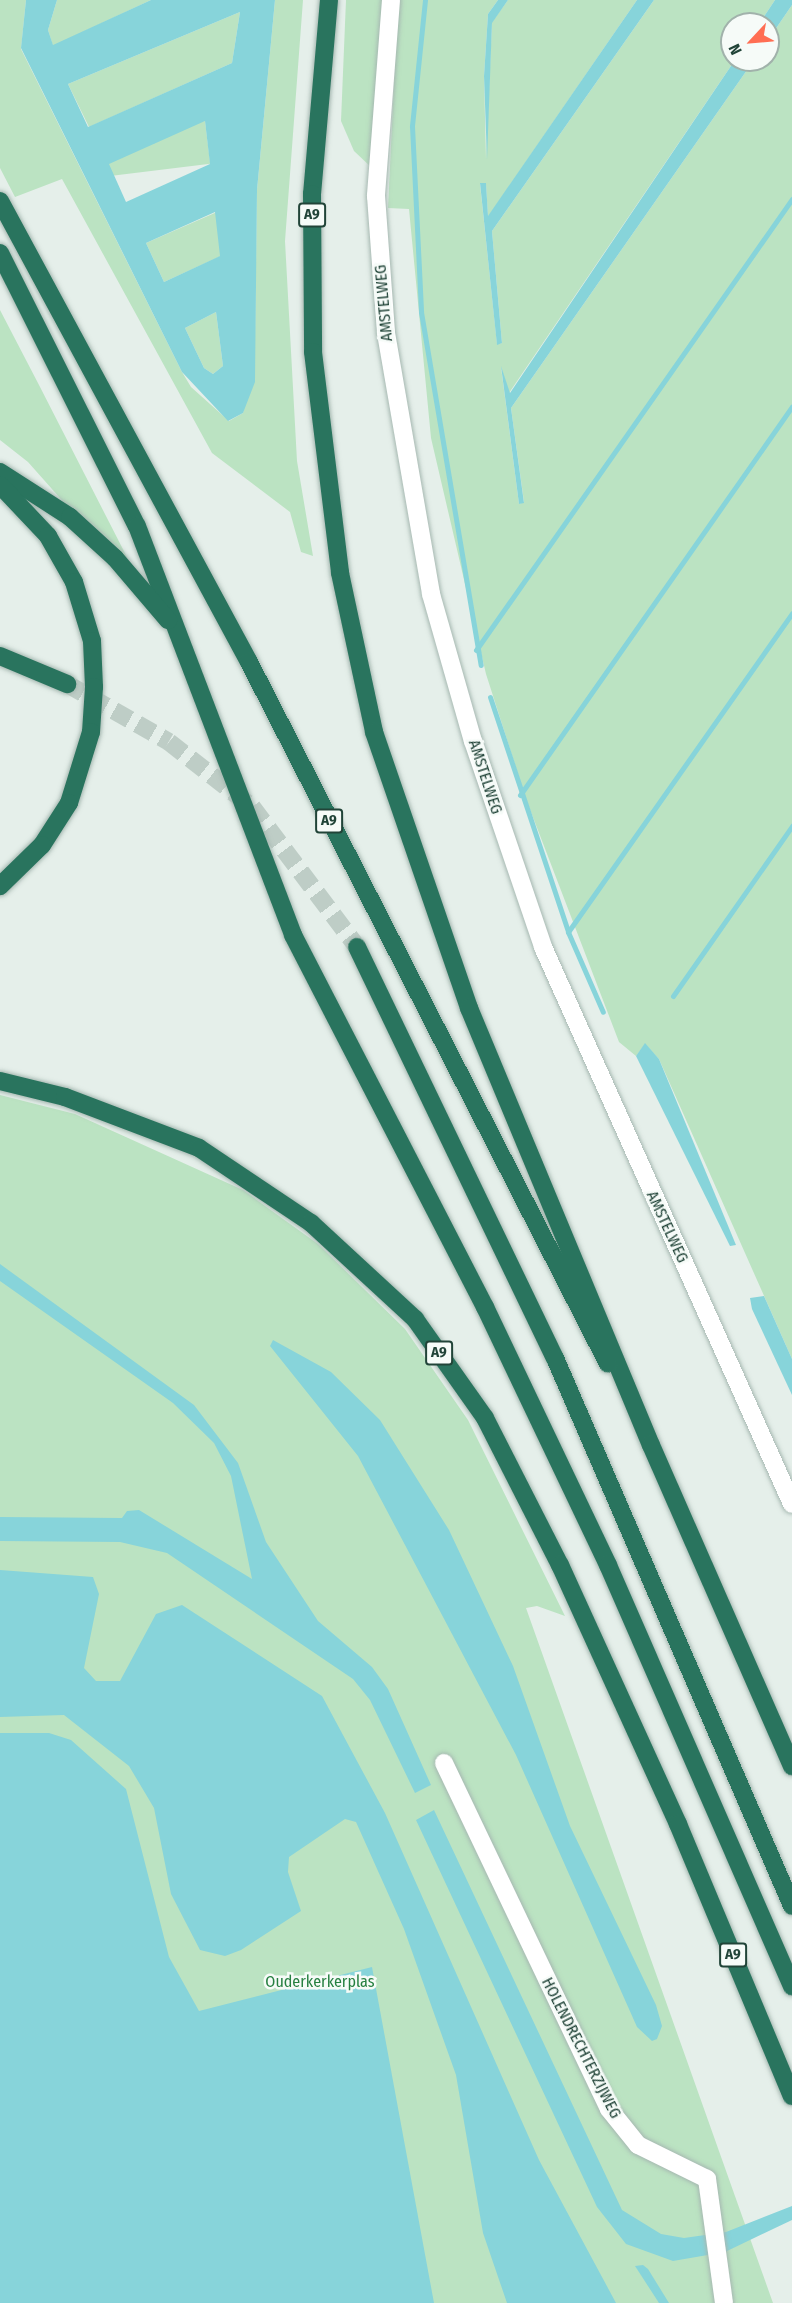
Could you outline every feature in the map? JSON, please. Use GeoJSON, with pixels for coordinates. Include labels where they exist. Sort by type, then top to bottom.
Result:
{"type":"FeatureCollection","features":[{"type":"Feature","properties":{"kind":"highway","name":"A9"},"geometry":{"type":"LineString","coordinates":[[329,0],[312,194],[313,352],[325,475],[353,640],[374,732],[423,884],[651,1445],[792,1766]]}},
{"type":"Feature","properties":{"kind":"highway","name":"A9"},"geometry":{"type":"LineString","coordinates":[[0,201],[243,651],[509,1180],[651,1445]]}},
{"type":"Feature","properties":{"kind":"highway","name":"A9"},"geometry":{"type":"LineString","coordinates":[[0,253],[137,526],[293,935],[485,1307],[608,1565],[792,1987]]}},
{"type":"Feature","properties":{"kind":"highway","name":"A9"},"geometry":{"type":"LineString","coordinates":[[0,472],[70,517],[115,558],[178,633]]}},
{"type":"Feature","properties":{"kind":"highway"},"geometry":{"type":"LineString","coordinates":[[0,485],[42,529],[74,582],[92,641],[94,687],[89,741],[69,804],[42,845],[0,886]]}},
{"type":"Feature","properties":{"kind":"highway"},"geometry":{"type":"LineString","coordinates":[[0,656],[67,684]]}},
{"type":"Feature","properties":{"kind":"highway"},"geometry":{"type":"LineString","coordinates":[[357,947],[555,1358],[792,1906]]}},
{"type":"Feature","properties":{"kind":"highway","name":"A9"},"geometry":{"type":"LineString","coordinates":[[0,1081],[65,1097],[199,1148],[311,1223],[415,1319],[485,1418],[545,1535],[678,1824],[790,2091]]}},
{"type":"Feature","properties":{"kind":"street","name":"AMSTELWEG"},"geometry":{"type":"LineString","coordinates":[[391,0],[376,196],[386,333],[431,594],[473,741],[543,947],[792,1504]]}},
{"type":"Feature","properties":{"kind":"street","name":"HOLENDRECHTERZIJWEG"},"geometry":{"type":"LineString","coordinates":[[444,1763],[609,2109],[638,2145],[707,2179],[710,2230],[724,2303]]}},
{"type":"Feature","properties":{"kind":"green space"},"geometry":{"type":"Polygon","coordinates":[[[0,0],[26,0],[21,49],[182,372],[191,387],[229,421],[243,413],[255,338],[257,190],[275,0],[303,0],[285,241],[297,461],[313,556],[301,552],[290,512],[212,453],[62,179],[15,197],[0,168],[0,0]]]}},
{"type":"Feature","properties":{"kind":"green space"},"geometry":{"type":"Polygon","coordinates":[[[57,0],[151,0],[53,46],[48,30],[57,0]]]}},
{"type":"Feature","properties":{"kind":"green space"},"geometry":{"type":"Polygon","coordinates":[[[346,0],[384,0],[372,168],[354,151],[341,121],[346,0]]]}},
{"type":"Feature","properties":{"kind":"green space"},"geometry":{"type":"Polygon","coordinates":[[[398,0],[498,0],[488,14],[484,76],[486,159],[492,22],[508,0],[637,0],[488,217],[486,184],[480,184],[497,344],[502,343],[492,231],[654,0],[775,0],[767,12],[720,12],[720,72],[727,72],[509,393],[501,367],[519,504],[524,502],[511,408],[746,72],[780,72],[780,22],[792,5],[792,1359],[659,1059],[645,1044],[636,1056],[619,1042],[526,799],[486,674],[431,438],[409,209],[388,208],[398,0]]]}},
{"type":"Feature","properties":{"kind":"green space"},"geometry":{"type":"Polygon","coordinates":[[[240,12],[232,63],[89,127],[68,84],[240,12]]]}},
{"type":"Feature","properties":{"kind":"green space"},"geometry":{"type":"Polygon","coordinates":[[[205,121],[210,164],[106,176],[101,134],[205,121]]]}},
{"type":"Feature","properties":{"kind":"green space"},"geometry":{"type":"Polygon","coordinates":[[[217,212],[221,256],[164,282],[146,243],[217,212]]]}},
{"type":"Feature","properties":{"kind":"green space"},"geometry":{"type":"Polygon","coordinates":[[[0,310],[130,563],[83,524],[28,462],[0,440],[0,310]]]}},
{"type":"Feature","properties":{"kind":"green space"},"geometry":{"type":"Polygon","coordinates":[[[216,312],[223,366],[213,374],[204,368],[185,328],[216,312]]]}},
{"type":"Feature","properties":{"kind":"green space","name":"Ouderkerkerplas"},"geometry":{"type":"Polygon","coordinates":[[[0,1095],[75,1114],[243,1190],[318,1244],[405,1329],[468,1420],[565,1616],[537,1606],[526,1608],[773,2303],[0,2303],[0,1095]]]}},
{"type":"Feature","properties":{"kind":"water"},"geometry":{"type":"Polygon","coordinates":[[[26,0],[57,0],[48,30],[53,45],[151,0],[275,0],[257,190],[255,382],[243,413],[228,421],[182,372],[21,48],[26,0]],[[240,12],[68,84],[88,127],[232,63],[240,12]],[[205,121],[109,164],[126,202],[210,164],[205,121]],[[215,212],[146,243],[164,282],[220,256],[215,212]],[[216,312],[185,328],[204,368],[213,374],[223,366],[216,312]]]}},
{"type":"Feature","properties":{"kind":"water"},"geometry":{"type":"Polygon","coordinates":[[[498,0],[508,0],[492,23],[487,160],[484,76],[488,14],[498,0]]]}},
{"type":"Feature","properties":{"kind":"water"},"geometry":{"type":"Polygon","coordinates":[[[637,0],[654,0],[492,231],[502,343],[497,345],[480,183],[486,183],[488,216],[637,0]]]}},
{"type":"Feature","properties":{"kind":"water"},"geometry":{"type":"Polygon","coordinates":[[[775,0],[792,0],[792,5],[780,22],[780,12],[767,12],[775,0]]]}},
{"type":"Feature","properties":{"kind":"water"},"geometry":{"type":"Polygon","coordinates":[[[727,72],[746,72],[511,408],[524,503],[519,504],[501,366],[510,393],[727,72]]]}},
{"type":"Feature","properties":{"kind":"water"},"geometry":{"type":"Polygon","coordinates":[[[645,1043],[659,1059],[736,1245],[730,1246],[636,1056],[645,1043]]]}},
{"type":"Feature","properties":{"kind":"water"},"geometry":{"type":"Polygon","coordinates":[[[0,1264],[194,1405],[238,1463],[266,1542],[318,1621],[372,1667],[388,1689],[431,1785],[415,1793],[370,1700],[353,1679],[167,1553],[120,1542],[0,1541],[0,1517],[122,1518],[127,1511],[139,1510],[252,1579],[231,1476],[214,1443],[173,1403],[0,1281],[0,1264]]]}},
{"type":"Feature","properties":{"kind":"water"},"geometry":{"type":"Polygon","coordinates":[[[764,1296],[792,1359],[792,1395],[752,1309],[750,1298],[764,1296]]]}},
{"type":"Feature","properties":{"kind":"water"},"geometry":{"type":"Polygon","coordinates":[[[273,1340],[331,1372],[380,1420],[449,1530],[513,1666],[570,1826],[656,2005],[662,2026],[657,2039],[652,2041],[637,2027],[516,1755],[358,1456],[270,1346],[273,1340]]]}},
{"type":"Feature","properties":{"kind":"water","name":"Ouderkerkerplas"},"geometry":{"type":"Polygon","coordinates":[[[0,1570],[93,1577],[99,1594],[84,1668],[96,1681],[120,1681],[156,1614],[182,1605],[322,1696],[385,1813],[539,2160],[616,2303],[507,2303],[483,2233],[456,2075],[404,1929],[356,1822],[345,1819],[289,1857],[288,1872],[301,1911],[241,1950],[225,1956],[200,1950],[171,1894],[154,1808],[129,1766],[64,1715],[0,1717],[0,1570]]]}},
{"type":"Feature","properties":{"kind":"water","name":"Ouderkerkerplas"},"geometry":{"type":"Polygon","coordinates":[[[0,1733],[49,1733],[71,1740],[126,1789],[169,1957],[199,2011],[372,1967],[434,2303],[0,2303],[0,1733]]]}},
{"type":"Feature","properties":{"kind":"water"},"geometry":{"type":"Polygon","coordinates":[[[434,1810],[622,2210],[661,2234],[684,2238],[726,2232],[792,2206],[792,2220],[725,2252],[673,2261],[626,2244],[597,2207],[416,1820],[434,1810]]]}},
{"type":"Feature","properties":{"kind":"water"},"geometry":{"type":"Polygon","coordinates":[[[643,2265],[648,2269],[669,2303],[659,2303],[635,2266],[643,2265]]]}},
{"type":"Feature","properties":{"kind":"waterway"},"geometry":{"type":"LineString","coordinates":[[425,0],[412,126],[421,312],[481,665]]}},
{"type":"Feature","properties":{"kind":"waterway"},"geometry":{"type":"LineString","coordinates":[[476,650],[792,199]]}},
{"type":"Feature","properties":{"kind":"waterway"},"geometry":{"type":"LineString","coordinates":[[520,795],[792,407]]}},
{"type":"Feature","properties":{"kind":"waterway"},"geometry":{"type":"LineString","coordinates":[[568,932],[792,613]]}},
{"type":"Feature","properties":{"kind":"waterway"},"geometry":{"type":"LineString","coordinates":[[490,697],[568,932],[603,1012]]}},
{"type":"Feature","properties":{"kind":"waterway"},"geometry":{"type":"LineString","coordinates":[[673,996],[792,826]]}},
{"type":"Feature","properties":{"kind":"tunnel"},"geometry":{"type":"LineString","coordinates":[[67,684],[169,742],[252,807],[357,947]]}}]}
